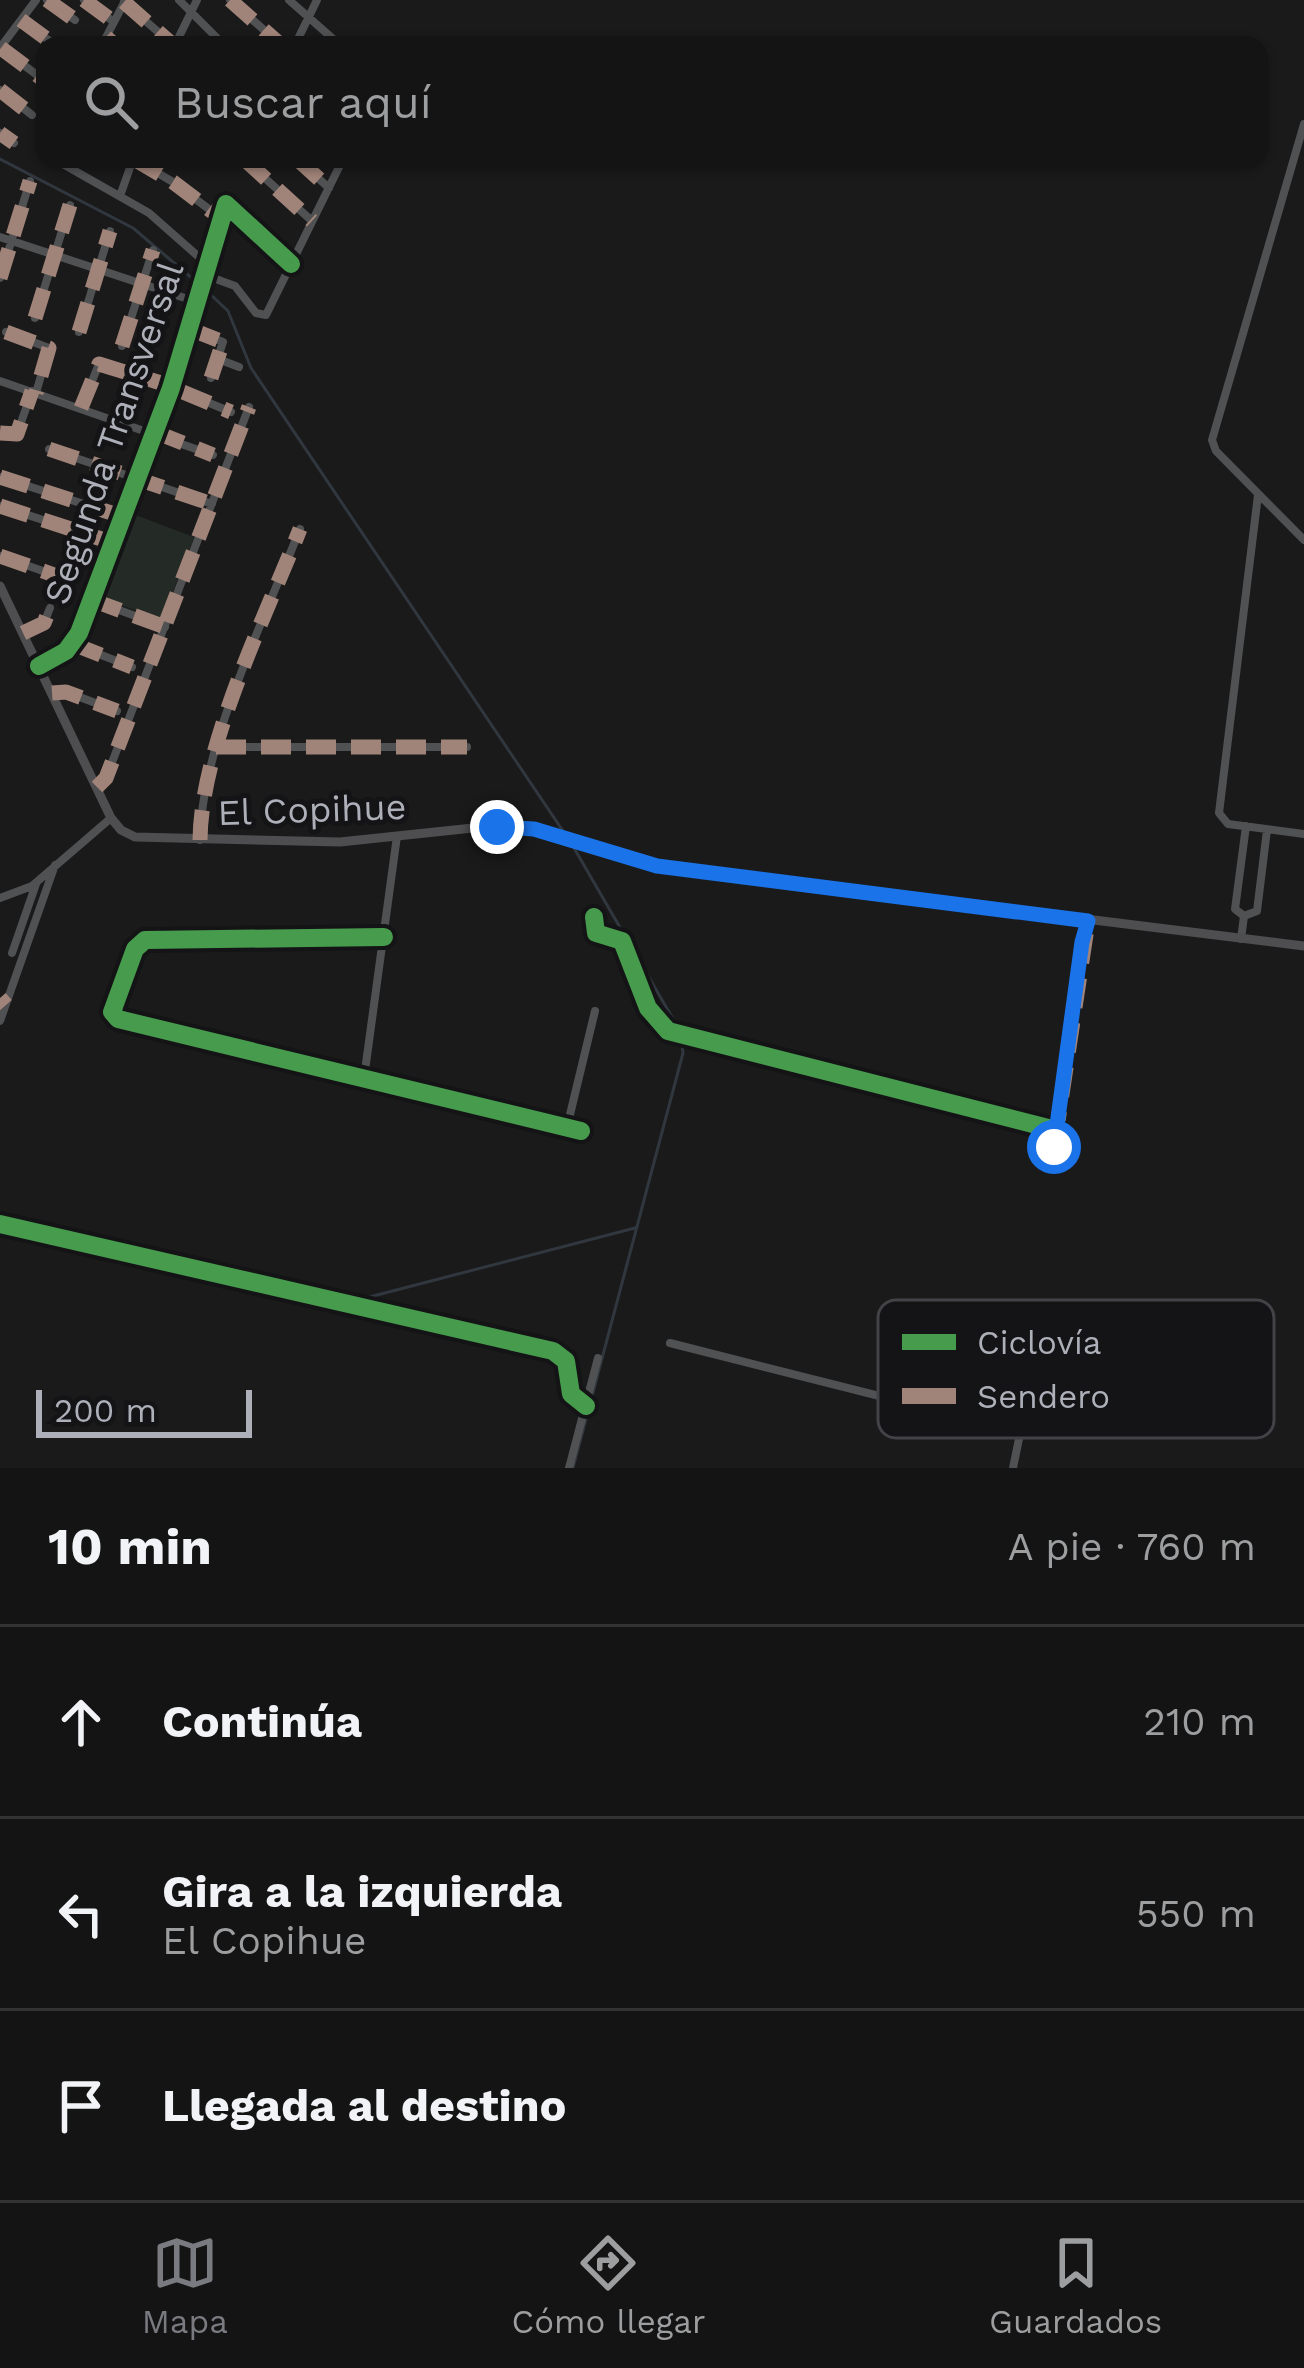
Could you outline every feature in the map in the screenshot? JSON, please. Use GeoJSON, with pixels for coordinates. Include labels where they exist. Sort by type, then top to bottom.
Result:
{"type":"FeatureCollection","features":[{"type":"Feature","properties":{"kind":"main road"},"geometry":{"type":"LineString","coordinates":[[0,586],[111,818]]}},
{"type":"Feature","properties":{"kind":"main road","name":"El Copihue"},"geometry":{"type":"LineString","coordinates":[[111,818],[135,838],[321,843],[519,827],[657,866],[1304,946]]}},
{"type":"Feature","properties":{"kind":"street"},"geometry":{"type":"LineString","coordinates":[[36,0],[0,48],[36,74]]}},
{"type":"Feature","properties":{"kind":"street"},"geometry":{"type":"LineString","coordinates":[[47,0],[75,20]]}},
{"type":"Feature","properties":{"kind":"street"},"geometry":{"type":"LineString","coordinates":[[84,0],[114,22]]}},
{"type":"Feature","properties":{"kind":"street"},"geometry":{"type":"LineString","coordinates":[[179,0],[215,36]]}},
{"type":"Feature","properties":{"kind":"street"},"geometry":{"type":"LineString","coordinates":[[179,36],[197,0]]}},
{"type":"Feature","properties":{"kind":"street"},"geometry":{"type":"LineString","coordinates":[[230,0],[270,36]]}},
{"type":"Feature","properties":{"kind":"street"},"geometry":{"type":"LineString","coordinates":[[289,0],[329,36]]}},
{"type":"Feature","properties":{"kind":"street"},"geometry":{"type":"LineString","coordinates":[[299,36],[317,0]]}},
{"type":"Feature","properties":{"kind":"street"},"geometry":{"type":"LineString","coordinates":[[107,36],[125,1],[164,36]]}},
{"type":"Feature","properties":{"kind":"street"},"geometry":{"type":"LineString","coordinates":[[21,20],[43,36]]}},
{"type":"Feature","properties":{"kind":"street"},"geometry":{"type":"LineString","coordinates":[[0,90],[32,115]]}},
{"type":"Feature","properties":{"kind":"street"},"geometry":{"type":"LineString","coordinates":[[1304,124],[1213,435],[1216,451],[1304,540]]}},
{"type":"Feature","properties":{"kind":"street"},"geometry":{"type":"LineString","coordinates":[[0,133],[14,143]]}},
{"type":"Feature","properties":{"kind":"street"},"geometry":{"type":"LineString","coordinates":[[70,168],[153,216],[206,270],[236,286],[256,313],[264,316],[339,168]]}},
{"type":"Feature","properties":{"kind":"street"},"geometry":{"type":"LineString","coordinates":[[121,196],[130,168]]}},
{"type":"Feature","properties":{"kind":"street"},"geometry":{"type":"LineString","coordinates":[[149,168],[222,219]]}},
{"type":"Feature","properties":{"kind":"street"},"geometry":{"type":"LineString","coordinates":[[254,168],[312,221]]}},
{"type":"Feature","properties":{"kind":"street"},"geometry":{"type":"LineString","coordinates":[[307,168],[329,188]]}},
{"type":"Feature","properties":{"kind":"street"},"geometry":{"type":"LineString","coordinates":[[0,278],[30,181]]}},
{"type":"Feature","properties":{"kind":"street","name":"Segunda Transversal"},"geometry":{"type":"LineString","coordinates":[[39,666],[73,644],[92,600],[171,388],[226,204],[292,264]]}},
{"type":"Feature","properties":{"kind":"street"},"geometry":{"type":"LineString","coordinates":[[35,318],[70,205]]}},
{"type":"Feature","properties":{"kind":"street"},"geometry":{"type":"LineString","coordinates":[[79,332],[110,231]]}},
{"type":"Feature","properties":{"kind":"street"},"geometry":{"type":"LineString","coordinates":[[0,237],[197,302]]}},
{"type":"Feature","properties":{"kind":"street"},"geometry":{"type":"LineString","coordinates":[[122,346],[153,250]]}},
{"type":"Feature","properties":{"kind":"street"},"geometry":{"type":"LineString","coordinates":[[190,329],[223,342],[212,378]]}},
{"type":"Feature","properties":{"kind":"street"},"geometry":{"type":"LineString","coordinates":[[0,433],[17,434],[49,348],[6,332]]}},
{"type":"Feature","properties":{"kind":"street"},"geometry":{"type":"LineString","coordinates":[[218,359],[238,368]]}},
{"type":"Feature","properties":{"kind":"street"},"geometry":{"type":"LineString","coordinates":[[81,408],[96,365],[231,412]]}},
{"type":"Feature","properties":{"kind":"street"},"geometry":{"type":"LineString","coordinates":[[0,381],[213,454]]}},
{"type":"Feature","properties":{"kind":"street"},"geometry":{"type":"LineString","coordinates":[[97,787],[107,776],[249,407]]}},
{"type":"Feature","properties":{"kind":"street"},"geometry":{"type":"LineString","coordinates":[[49,449],[212,504]]}},
{"type":"Feature","properties":{"kind":"street"},"geometry":{"type":"LineString","coordinates":[[0,477],[124,517]]}},
{"type":"Feature","properties":{"kind":"street"},"geometry":{"type":"LineString","coordinates":[[1258,494],[1218,809],[1224,822],[1304,834]]}},
{"type":"Feature","properties":{"kind":"street"},"geometry":{"type":"LineString","coordinates":[[0,506],[114,543]]}},
{"type":"Feature","properties":{"kind":"street"},"geometry":{"type":"LineString","coordinates":[[200,840],[203,794],[216,747],[300,529]]}},
{"type":"Feature","properties":{"kind":"street"},"geometry":{"type":"LineString","coordinates":[[0,556],[60,577]]}},
{"type":"Feature","properties":{"kind":"street"},"geometry":{"type":"LineString","coordinates":[[92,600],[165,627]]}},
{"type":"Feature","properties":{"kind":"street"},"geometry":{"type":"LineString","coordinates":[[23,633],[44,623],[50,608]]}},
{"type":"Feature","properties":{"kind":"street"},"geometry":{"type":"LineString","coordinates":[[73,644],[132,667]]}},
{"type":"Feature","properties":{"kind":"street"},"geometry":{"type":"LineString","coordinates":[[52,693],[66,692],[117,711]]}},
{"type":"Feature","properties":{"kind":"street"},"geometry":{"type":"LineString","coordinates":[[216,747],[467,747]]}},
{"type":"Feature","properties":{"kind":"street"},"geometry":{"type":"LineString","coordinates":[[0,898],[36,882],[111,818]]}},
{"type":"Feature","properties":{"kind":"street"},"geometry":{"type":"LineString","coordinates":[[1244,916],[1235,910],[1246,826]]}},
{"type":"Feature","properties":{"kind":"street"},"geometry":{"type":"LineString","coordinates":[[1244,916],[1257,911],[1268,830]]}},
{"type":"Feature","properties":{"kind":"street"},"geometry":{"type":"LineString","coordinates":[[364,1078],[397,836]]}},
{"type":"Feature","properties":{"kind":"street"},"geometry":{"type":"LineString","coordinates":[[0,1021],[3,1001],[55,865]]}},
{"type":"Feature","properties":{"kind":"street"},"geometry":{"type":"LineString","coordinates":[[12,953],[36,882]]}},
{"type":"Feature","properties":{"kind":"street"},"geometry":{"type":"LineString","coordinates":[[594,916],[596,933],[622,941],[648,1008],[668,1031],[1056,1130]]}},
{"type":"Feature","properties":{"kind":"street"},"geometry":{"type":"LineString","coordinates":[[1241,939],[1244,916]]}},
{"type":"Feature","properties":{"kind":"street"},"geometry":{"type":"LineString","coordinates":[[1054,1147],[1088,921]]}},
{"type":"Feature","properties":{"kind":"street"},"geometry":{"type":"LineString","coordinates":[[384,937],[148,939],[134,949],[111,1010],[116,1018],[581,1131]]}},
{"type":"Feature","properties":{"kind":"street"},"geometry":{"type":"LineString","coordinates":[[0,957],[12,953],[23,957]]}},
{"type":"Feature","properties":{"kind":"street"},"geometry":{"type":"LineString","coordinates":[[567,1127],[595,1011]]}},
{"type":"Feature","properties":{"kind":"street"},"geometry":{"type":"LineString","coordinates":[[0,1224],[553,1351],[566,1361],[571,1394],[586,1406]]}},
{"type":"Feature","properties":{"kind":"street"},"geometry":{"type":"LineString","coordinates":[[670,1343],[878,1396]]}},
{"type":"Feature","properties":{"kind":"street"},"geometry":{"type":"LineString","coordinates":[[569,1468],[598,1358]]}},
{"type":"Feature","properties":{"kind":"street"},"geometry":{"type":"LineString","coordinates":[[1013,1468],[1017,1438]]}},
{"type":"Feature","properties":{"kind":"shaded area"},"geometry":{"type":"Polygon","coordinates":[[[130,513],[194,537],[162,620],[99,597],[130,513]]]}},
{"type":"Feature","properties":{"kind":"waterway"},"geometry":{"type":"LineString","coordinates":[[0,159],[133,228],[193,279]]}},
{"type":"Feature","properties":{"kind":"waterway"},"geometry":{"type":"LineString","coordinates":[[209,293],[228,311],[251,368],[563,831]]}},
{"type":"Feature","properties":{"kind":"waterway"},"geometry":{"type":"LineString","coordinates":[[573,1468],[683,1053],[680,1031],[574,848]]}},
{"type":"Feature","properties":{"kind":"waterway"},"geometry":{"type":"LineString","coordinates":[[0,1219],[354,1301],[635,1228]]}},
{"type":"Feature","properties":{"kind":"marked path"},"geometry":{"type":"LineString","coordinates":[[47,0],[75,20]]}},
{"type":"Feature","properties":{"kind":"marked path"},"geometry":{"type":"LineString","coordinates":[[84,0],[114,22]]}},
{"type":"Feature","properties":{"kind":"marked path"},"geometry":{"type":"LineString","coordinates":[[230,0],[271,36]]}},
{"type":"Feature","properties":{"kind":"marked path"},"geometry":{"type":"LineString","coordinates":[[124,2],[163,36]]}},
{"type":"Feature","properties":{"kind":"marked path"},"geometry":{"type":"LineString","coordinates":[[21,20],[43,36]]}},
{"type":"Feature","properties":{"kind":"marked path"},"geometry":{"type":"LineString","coordinates":[[1,48],[36,74]]}},
{"type":"Feature","properties":{"kind":"marked path"},"geometry":{"type":"LineString","coordinates":[[0,90],[32,115]]}},
{"type":"Feature","properties":{"kind":"marked path"},"geometry":{"type":"LineString","coordinates":[[0,133],[14,143]]}},
{"type":"Feature","properties":{"kind":"marked path"},"geometry":{"type":"LineString","coordinates":[[149,168],[222,219]]}},
{"type":"Feature","properties":{"kind":"marked path"},"geometry":{"type":"LineString","coordinates":[[254,168],[312,221]]}},
{"type":"Feature","properties":{"kind":"marked path"},"geometry":{"type":"LineString","coordinates":[[307,168],[329,188]]}},
{"type":"Feature","properties":{"kind":"marked path"},"geometry":{"type":"LineString","coordinates":[[0,278],[30,181]]}},
{"type":"Feature","properties":{"kind":"marked path"},"geometry":{"type":"LineString","coordinates":[[35,318],[70,205]]}},
{"type":"Feature","properties":{"kind":"marked path"},"geometry":{"type":"LineString","coordinates":[[79,332],[110,231]]}},
{"type":"Feature","properties":{"kind":"marked path"},"geometry":{"type":"LineString","coordinates":[[122,346],[153,250]]}},
{"type":"Feature","properties":{"kind":"marked path"},"geometry":{"type":"LineString","coordinates":[[190,329],[223,342],[211,378]]}},
{"type":"Feature","properties":{"kind":"marked path"},"geometry":{"type":"LineString","coordinates":[[6,332],[49,348],[36,393]]}},
{"type":"Feature","properties":{"kind":"marked path"},"geometry":{"type":"LineString","coordinates":[[81,408],[99,364],[231,412]]}},
{"type":"Feature","properties":{"kind":"marked path"},"geometry":{"type":"LineString","coordinates":[[0,433],[17,434],[32,391]]}},
{"type":"Feature","properties":{"kind":"marked path"},"geometry":{"type":"LineString","coordinates":[[97,787],[106,778],[249,407]]}},
{"type":"Feature","properties":{"kind":"marked path"},"geometry":{"type":"LineString","coordinates":[[155,432],[213,455]]}},
{"type":"Feature","properties":{"kind":"marked path"},"geometry":{"type":"LineString","coordinates":[[49,449],[212,504]]}},
{"type":"Feature","properties":{"kind":"marked path"},"geometry":{"type":"LineString","coordinates":[[0,477],[124,517]]}},
{"type":"Feature","properties":{"kind":"marked path"},"geometry":{"type":"LineString","coordinates":[[0,506],[114,543]]}},
{"type":"Feature","properties":{"kind":"marked path"},"geometry":{"type":"LineString","coordinates":[[200,840],[203,803],[223,724],[300,529]]}},
{"type":"Feature","properties":{"kind":"marked path"},"geometry":{"type":"LineString","coordinates":[[0,556],[60,577]]}},
{"type":"Feature","properties":{"kind":"marked path"},"geometry":{"type":"LineString","coordinates":[[92,600],[165,627]]}},
{"type":"Feature","properties":{"kind":"marked path"},"geometry":{"type":"LineString","coordinates":[[23,633],[44,623],[50,608]]}},
{"type":"Feature","properties":{"kind":"marked path"},"geometry":{"type":"LineString","coordinates":[[73,644],[132,667]]}},
{"type":"Feature","properties":{"kind":"marked path"},"geometry":{"type":"LineString","coordinates":[[52,693],[66,692],[117,711]]}},
{"type":"Feature","properties":{"kind":"marked path"},"geometry":{"type":"LineString","coordinates":[[216,747],[467,747]]}},
{"type":"Feature","properties":{"kind":"marked path"},"geometry":{"type":"LineString","coordinates":[[1055,1141],[1088,921]]}},
{"type":"Feature","properties":{"kind":"marked path"},"geometry":{"type":"LineString","coordinates":[[0,998],[6,1005]]}},
{"type":"Feature","properties":{"kind":"cycle path"},"geometry":{"type":"LineString","coordinates":[[39,666],[66,651],[79,633],[171,388],[226,204],[291,264]]}},
{"type":"Feature","properties":{"kind":"cycle path"},"geometry":{"type":"LineString","coordinates":[[594,917],[596,933],[622,941],[648,1008],[668,1031],[1056,1130]]}},
{"type":"Feature","properties":{"kind":"cycle path"},"geometry":{"type":"LineString","coordinates":[[384,937],[145,940],[135,949],[112,1012],[118,1019],[581,1131]]}},
{"type":"Feature","properties":{"kind":"cycle path"},"geometry":{"type":"LineString","coordinates":[[0,1224],[553,1351],[566,1361],[571,1394],[586,1406]]}},
{"type":"Feature","properties":{"kind":"route"},"geometry":{"type":"LineString","coordinates":[[497,827],[534,829],[657,866],[1088,921],[1054,1147]]}}]}
